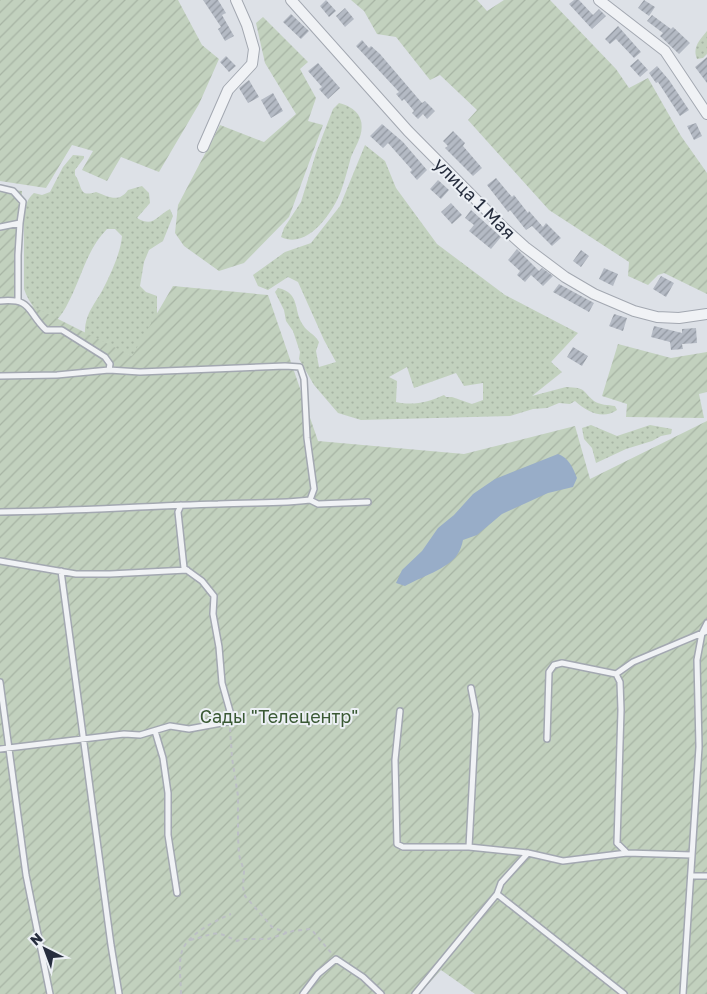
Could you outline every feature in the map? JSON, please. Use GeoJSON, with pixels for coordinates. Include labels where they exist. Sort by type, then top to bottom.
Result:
{"type":"FeatureCollection","features":[{"type":"Feature","properties":{"kind":"street"},"geometry":{"type":"LineString","coordinates":[[203,147],[228,90],[252,64],[254,49],[247,25],[236,0]]}},
{"type":"Feature","properties":{"kind":"street","name":"улица 1 Мая"},"geometry":{"type":"LineString","coordinates":[[291,0],[414,138],[525,247],[565,277],[594,294],[634,311],[657,317],[678,318],[707,314]]}},
{"type":"Feature","properties":{"kind":"street"},"geometry":{"type":"LineString","coordinates":[[600,0],[665,51],[707,114]]}},
{"type":"Feature","properties":{"kind":"lane"},"geometry":{"type":"LineString","coordinates":[[0,188],[13,191],[23,202],[18,255],[18,300]]}},
{"type":"Feature","properties":{"kind":"lane"},"geometry":{"type":"LineString","coordinates":[[0,227],[20,223]]}},
{"type":"Feature","properties":{"kind":"lane"},"geometry":{"type":"LineString","coordinates":[[0,301],[18,300],[28,307],[46,330],[62,330],[105,357],[110,364],[109,370]]}},
{"type":"Feature","properties":{"kind":"lane"},"geometry":{"type":"LineString","coordinates":[[0,376],[56,375],[109,370],[140,372],[300,367],[304,379],[307,438],[314,489],[310,500]]}},
{"type":"Feature","properties":{"kind":"lane"},"geometry":{"type":"LineString","coordinates":[[0,512],[290,503],[310,500],[318,504],[368,502]]}},
{"type":"Feature","properties":{"kind":"lane"},"geometry":{"type":"LineString","coordinates":[[0,749],[124,734],[140,735],[170,726],[189,729],[227,722],[231,715],[222,683],[214,614],[214,596],[202,581],[184,568],[178,512],[181,505]]}},
{"type":"Feature","properties":{"kind":"lane"},"geometry":{"type":"LineString","coordinates":[[0,561],[76,574],[187,570]]}},
{"type":"Feature","properties":{"kind":"lane"},"geometry":{"type":"LineString","coordinates":[[61,571],[119,994]]}},
{"type":"Feature","properties":{"kind":"lane"},"geometry":{"type":"LineString","coordinates":[[683,994],[699,747],[697,660],[707,623]]}},
{"type":"Feature","properties":{"kind":"lane"},"geometry":{"type":"LineString","coordinates":[[548,739],[549,672],[554,665],[562,663],[616,674],[633,662],[704,632]]}},
{"type":"Feature","properties":{"kind":"lane"},"geometry":{"type":"LineString","coordinates":[[616,674],[620,682],[621,710],[617,843],[627,853]]}},
{"type":"Feature","properties":{"kind":"lane"},"geometry":{"type":"LineString","coordinates":[[0,682],[26,875],[50,994]]}},
{"type":"Feature","properties":{"kind":"lane"},"geometry":{"type":"LineString","coordinates":[[469,847],[476,714],[471,688]]}},
{"type":"Feature","properties":{"kind":"lane"},"geometry":{"type":"LineString","coordinates":[[400,712],[396,760],[397,844],[403,847],[469,847],[528,853],[563,861],[627,853],[692,855]]}},
{"type":"Feature","properties":{"kind":"lane"},"geometry":{"type":"LineString","coordinates":[[155,730],[163,758],[168,793],[168,835],[176,893]]}},
{"type":"Feature","properties":{"kind":"lane"},"geometry":{"type":"LineString","coordinates":[[415,994],[498,894],[501,883],[528,853]]}},
{"type":"Feature","properties":{"kind":"lane"},"geometry":{"type":"LineString","coordinates":[[691,876],[707,876]]}},
{"type":"Feature","properties":{"kind":"lane"},"geometry":{"type":"LineString","coordinates":[[498,894],[624,994]]}},
{"type":"Feature","properties":{"kind":"lane"},"geometry":{"type":"LineString","coordinates":[[302,994],[318,974],[336,958],[381,994]]}},
{"type":"Feature","properties":{"kind":"path"},"geometry":{"type":"LineString","coordinates":[[227,722],[230,730],[238,796],[239,855],[244,871],[243,887],[245,896],[272,927],[287,933]]}},
{"type":"Feature","properties":{"kind":"path"},"geometry":{"type":"LineString","coordinates":[[181,994],[180,970],[182,950],[190,940],[211,922],[231,914]]}},
{"type":"Feature","properties":{"kind":"path"},"geometry":{"type":"LineString","coordinates":[[190,940],[208,934],[219,933],[237,941],[243,939],[268,939],[293,930],[311,930],[336,958]]}},
{"type":"Feature","properties":{"kind":"green space"},"geometry":{"type":"Polygon","coordinates":[[[0,0],[178,0],[202,45],[219,59],[199,104],[159,172],[121,157],[107,181],[82,170],[93,151],[72,145],[46,188],[0,181],[0,0]]]}},
{"type":"Feature","properties":{"kind":"green space"},"geometry":{"type":"Polygon","coordinates":[[[351,0],[477,0],[487,11],[504,0],[550,0],[616,69],[629,88],[648,78],[681,136],[707,173],[707,294],[664,273],[658,275],[648,285],[628,276],[629,262],[549,210],[468,120],[477,110],[440,75],[430,80],[396,37],[377,34],[364,11],[351,0]]]}},
{"type":"Feature","properties":{"kind":"green space"},"geometry":{"type":"Polygon","coordinates":[[[263,17],[308,62],[300,69],[316,98],[308,121],[323,125],[289,217],[244,263],[219,271],[184,246],[175,233],[178,205],[220,125],[264,142],[296,114],[265,63],[256,23],[263,17]]]}},
{"type":"Feature","properties":{"kind":"green space"},"geometry":{"type":"Polygon","coordinates":[[[707,31],[707,54],[703,58],[697,59],[696,47],[707,31]]]}},
{"type":"Feature","properties":{"kind":"green space"},"geometry":{"type":"Polygon","coordinates":[[[339,103],[356,111],[362,126],[341,191],[326,218],[310,234],[291,240],[281,237],[284,228],[301,202],[316,153],[333,109],[339,103]]]}},
{"type":"Feature","properties":{"kind":"green space"},"geometry":{"type":"Polygon","coordinates":[[[365,145],[385,161],[396,188],[437,244],[505,295],[578,333],[551,362],[562,372],[532,396],[566,387],[577,388],[583,390],[596,402],[615,406],[617,410],[606,414],[595,413],[575,401],[570,404],[559,403],[547,408],[533,409],[510,416],[361,420],[338,413],[314,385],[299,359],[300,352],[293,331],[286,321],[284,310],[275,292],[278,288],[290,294],[303,325],[319,342],[316,351],[319,367],[336,362],[298,282],[288,277],[268,290],[258,286],[253,275],[285,252],[311,243],[340,206],[365,145]],[[407,367],[389,377],[397,381],[396,402],[421,403],[444,395],[472,404],[483,400],[483,383],[464,386],[456,373],[414,388],[407,367]]]}},
{"type":"Feature","properties":{"kind":"green space"},"geometry":{"type":"Polygon","coordinates":[[[73,155],[84,156],[75,170],[75,175],[84,192],[96,192],[117,198],[128,190],[142,186],[149,193],[150,203],[137,218],[147,222],[155,220],[170,209],[173,216],[163,241],[149,250],[144,262],[140,286],[146,292],[157,296],[157,321],[139,359],[85,337],[87,318],[115,264],[120,249],[122,236],[115,229],[107,229],[94,246],[66,308],[54,324],[36,310],[24,289],[24,213],[26,205],[34,193],[42,195],[50,192],[63,167],[73,155]]]}},
{"type":"Feature","properties":{"kind":"green space","name":"Сады \"Телецентр\""},"geometry":{"type":"Polygon","coordinates":[[[0,188],[22,191],[20,300],[132,356],[173,286],[268,295],[318,441],[464,454],[575,426],[590,479],[707,421],[707,994],[475,994],[441,970],[419,994],[0,994],[0,188]]]}},
{"type":"Feature","properties":{"kind":"green space"},"geometry":{"type":"Polygon","coordinates":[[[618,344],[671,358],[707,352],[707,392],[699,394],[704,418],[626,417],[627,404],[602,396],[618,344]]]}},
{"type":"Feature","properties":{"kind":"green space"},"geometry":{"type":"Polygon","coordinates":[[[591,425],[617,436],[650,425],[672,429],[671,434],[626,449],[596,463],[592,448],[584,439],[582,428],[591,425]]]}},
{"type":"Feature","properties":{"kind":"water"},"geometry":{"type":"Polygon","coordinates":[[[558,454],[568,461],[574,471],[577,478],[573,487],[548,493],[502,514],[477,535],[463,540],[458,553],[447,564],[405,586],[396,583],[402,570],[422,551],[438,528],[454,515],[473,494],[495,479],[558,454]]]}},
{"type":"Feature","properties":{"kind":"building"},"geometry":{"type":"Polygon","coordinates":[[[203,0],[218,0],[226,13],[222,15],[234,36],[225,41],[218,29],[221,27],[203,0]]]}},
{"type":"Feature","properties":{"kind":"building"},"geometry":{"type":"Polygon","coordinates":[[[326,0],[336,11],[329,17],[320,6],[326,0]]]}},
{"type":"Feature","properties":{"kind":"building"},"geometry":{"type":"Polygon","coordinates":[[[574,0],[579,0],[593,15],[599,9],[606,16],[592,29],[569,4],[574,0]]]}},
{"type":"Feature","properties":{"kind":"building"},"geometry":{"type":"Polygon","coordinates":[[[644,0],[655,7],[649,16],[638,8],[644,0]]]}},
{"type":"Feature","properties":{"kind":"building"},"geometry":{"type":"Polygon","coordinates":[[[345,8],[354,19],[345,27],[336,16],[345,8]]]}},
{"type":"Feature","properties":{"kind":"building"},"geometry":{"type":"Polygon","coordinates":[[[291,14],[309,31],[301,39],[283,22],[291,14]]]}},
{"type":"Feature","properties":{"kind":"building"},"geometry":{"type":"Polygon","coordinates":[[[652,15],[671,29],[673,27],[690,43],[679,54],[660,36],[663,33],[647,21],[652,15]]]}},
{"type":"Feature","properties":{"kind":"building"},"geometry":{"type":"Polygon","coordinates":[[[618,26],[641,52],[634,58],[616,39],[610,44],[605,39],[618,26]]]}},
{"type":"Feature","properties":{"kind":"building"},"geometry":{"type":"Polygon","coordinates":[[[362,40],[369,48],[371,46],[380,54],[422,103],[425,101],[435,111],[427,119],[423,114],[418,119],[412,113],[414,111],[404,99],[402,101],[396,94],[399,92],[356,46],[362,40]]]}},
{"type":"Feature","properties":{"kind":"building"},"geometry":{"type":"Polygon","coordinates":[[[226,56],[236,66],[229,72],[220,62],[226,56]]]}},
{"type":"Feature","properties":{"kind":"building"},"geometry":{"type":"Polygon","coordinates":[[[707,57],[707,83],[695,67],[707,57]]]}},
{"type":"Feature","properties":{"kind":"building"},"geometry":{"type":"Polygon","coordinates":[[[638,59],[648,70],[640,77],[630,66],[638,59]]]}},
{"type":"Feature","properties":{"kind":"building"},"geometry":{"type":"Polygon","coordinates":[[[318,63],[340,88],[328,99],[319,89],[322,87],[308,71],[318,63]]]}},
{"type":"Feature","properties":{"kind":"building"},"geometry":{"type":"Polygon","coordinates":[[[657,66],[689,110],[680,116],[658,82],[656,83],[649,73],[657,66]]]}},
{"type":"Feature","properties":{"kind":"building"},"geometry":{"type":"Polygon","coordinates":[[[249,80],[259,97],[248,103],[239,88],[249,80]]]}},
{"type":"Feature","properties":{"kind":"building"},"geometry":{"type":"Polygon","coordinates":[[[273,93],[283,111],[271,118],[261,100],[273,93]]]}},
{"type":"Feature","properties":{"kind":"building"},"geometry":{"type":"Polygon","coordinates":[[[696,123],[702,136],[694,140],[687,126],[696,123]]]}},
{"type":"Feature","properties":{"kind":"building"},"geometry":{"type":"Polygon","coordinates":[[[382,124],[403,142],[427,170],[417,180],[410,172],[412,170],[388,143],[383,148],[370,136],[382,124]]]}},
{"type":"Feature","properties":{"kind":"building"},"geometry":{"type":"Polygon","coordinates":[[[453,131],[465,143],[463,146],[482,168],[473,176],[445,148],[448,146],[443,141],[453,131]]]}},
{"type":"Feature","properties":{"kind":"building"},"geometry":{"type":"Polygon","coordinates":[[[496,178],[512,197],[514,195],[528,213],[529,211],[543,227],[546,223],[561,238],[552,246],[532,226],[526,230],[510,210],[508,212],[487,185],[496,178]]]}},
{"type":"Feature","properties":{"kind":"building"},"geometry":{"type":"Polygon","coordinates":[[[438,180],[449,190],[441,199],[430,189],[438,180]]]}},
{"type":"Feature","properties":{"kind":"building"},"geometry":{"type":"Polygon","coordinates":[[[451,203],[462,215],[452,224],[441,212],[451,203]]]}},
{"type":"Feature","properties":{"kind":"building"},"geometry":{"type":"Polygon","coordinates":[[[471,210],[501,237],[491,249],[469,231],[474,225],[465,218],[471,210]]]}},
{"type":"Feature","properties":{"kind":"building"},"geometry":{"type":"Polygon","coordinates":[[[517,249],[539,271],[542,268],[553,276],[543,286],[531,275],[525,282],[517,275],[520,271],[508,260],[517,249]]]}},
{"type":"Feature","properties":{"kind":"building"},"geometry":{"type":"Polygon","coordinates":[[[581,250],[589,256],[581,267],[573,261],[581,250]]]}},
{"type":"Feature","properties":{"kind":"building"},"geometry":{"type":"Polygon","coordinates":[[[604,268],[618,274],[613,286],[599,279],[604,268]]]}},
{"type":"Feature","properties":{"kind":"building"},"geometry":{"type":"Polygon","coordinates":[[[661,276],[674,283],[666,297],[653,289],[661,276]]]}},
{"type":"Feature","properties":{"kind":"building"},"geometry":{"type":"Polygon","coordinates":[[[559,284],[594,303],[589,312],[553,292],[559,284]]]}},
{"type":"Feature","properties":{"kind":"building"},"geometry":{"type":"Polygon","coordinates":[[[614,314],[627,318],[623,331],[609,326],[614,314]]]}},
{"type":"Feature","properties":{"kind":"building"},"geometry":{"type":"Polygon","coordinates":[[[654,326],[682,333],[682,329],[696,328],[697,343],[682,344],[683,349],[671,350],[670,342],[651,337],[654,326]]]}},
{"type":"Feature","properties":{"kind":"building"},"geometry":{"type":"Polygon","coordinates":[[[573,347],[588,356],[582,366],[567,357],[573,347]]]}}]}
